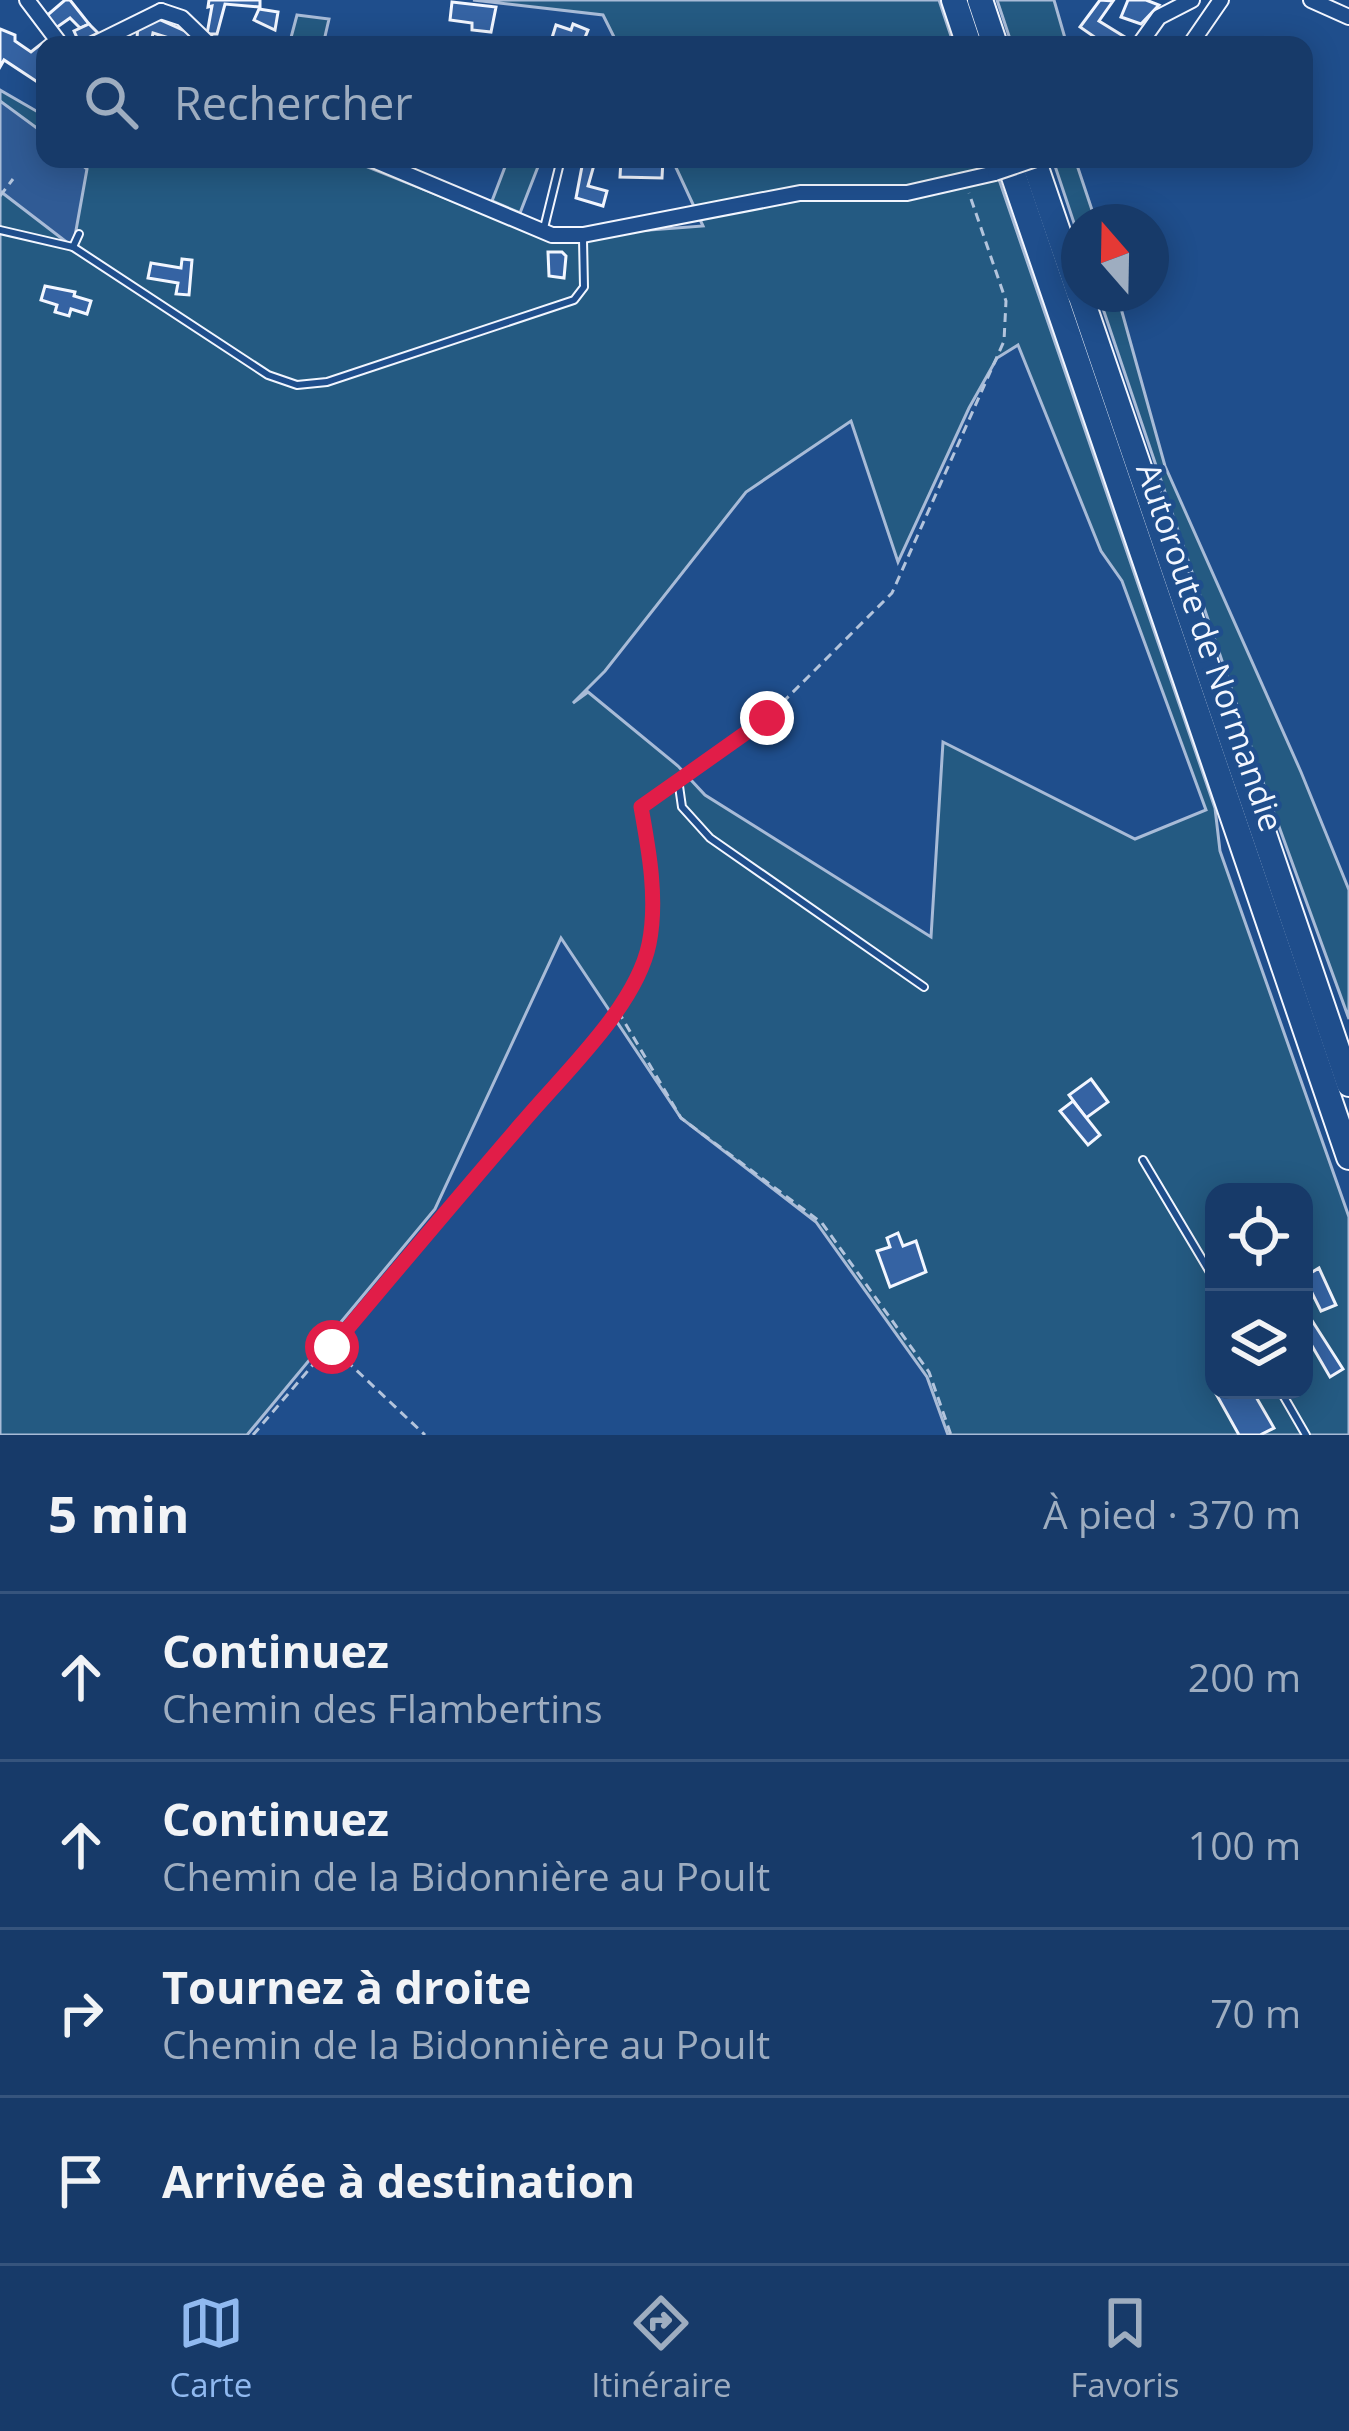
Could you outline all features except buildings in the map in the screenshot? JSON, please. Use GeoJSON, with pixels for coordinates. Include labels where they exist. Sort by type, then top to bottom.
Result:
{"type":"FeatureCollection","features":[{"type":"Feature","properties":{"kind":"highway"},"geometry":{"type":"LineString","coordinates":[[954,0],[966,36]]}},
{"type":"Feature","properties":{"kind":"highway"},"geometry":{"type":"LineString","coordinates":[[980,0],[992,36]]}},
{"type":"Feature","properties":{"kind":"highway","name":"Autoroute de Normandie"},"geometry":{"type":"LineString","coordinates":[[1002,168],[1349,1156]]}},
{"type":"Feature","properties":{"kind":"highway","name":"Autoroute de Normandie"},"geometry":{"type":"LineString","coordinates":[[1038,168],[1061,238]]}},
{"type":"Feature","properties":{"kind":"highway","name":"Autoroute de Normandie"},"geometry":{"type":"LineString","coordinates":[[1085,312],[1349,1084]]}},
{"type":"Feature","properties":{"kind":"street"},"geometry":{"type":"LineString","coordinates":[[27,0],[54,36]]}},
{"type":"Feature","properties":{"kind":"street"},"geometry":{"type":"LineString","coordinates":[[1147,36],[1159,17],[1192,0]]}},
{"type":"Feature","properties":{"kind":"street"},"geometry":{"type":"LineString","coordinates":[[1196,36],[1221,0]]}},
{"type":"Feature","properties":{"kind":"street"},"geometry":{"type":"LineString","coordinates":[[1311,0],[1349,17]]}},
{"type":"Feature","properties":{"kind":"street"},"geometry":{"type":"LineString","coordinates":[[108,36],[162,5],[201,36]]}},
{"type":"Feature","properties":{"kind":"street"},"geometry":{"type":"LineString","coordinates":[[392,168],[543,232],[583,235],[800,193],[907,193],[996,168]]}},
{"type":"Feature","properties":{"kind":"lane"},"geometry":{"type":"LineString","coordinates":[[543,232],[559,168]]}},
{"type":"Feature","properties":{"kind":"lane"},"geometry":{"type":"LineString","coordinates":[[0,230],[73,247],[268,375],[297,385],[327,382],[574,300],[584,287],[583,235]]}},
{"type":"Feature","properties":{"kind":"lane"},"geometry":{"type":"LineString","coordinates":[[73,247],[79,234]]}},
{"type":"Feature","properties":{"kind":"lane"},"geometry":{"type":"LineString","coordinates":[[678,779],[682,807],[710,838],[924,987]]}},
{"type":"Feature","properties":{"kind":"lane"},"geometry":{"type":"LineString","coordinates":[[1143,1160],[1205,1264]]}},
{"type":"Feature","properties":{"kind":"lane"},"geometry":{"type":"LineString","coordinates":[[1285,1399],[1306,1435]]}},
{"type":"Feature","properties":{"kind":"path"},"geometry":{"type":"LineString","coordinates":[[0,196],[13,179]]}},
{"type":"Feature","properties":{"kind":"path"},"geometry":{"type":"LineString","coordinates":[[253,1435],[617,1009],[635,980],[649,946],[650,862],[641,807],[767,718],[892,593],[1004,341],[1006,301],[965,180]]}},
{"type":"Feature","properties":{"kind":"path"},"geometry":{"type":"LineString","coordinates":[[617,1009],[681,1118],[822,1223],[928,1372],[951,1435]]}},
{"type":"Feature","properties":{"kind":"path"},"geometry":{"type":"LineString","coordinates":[[332,1347],[425,1435]]}},
{"type":"Feature","properties":{"kind":"shaded area"},"geometry":{"type":"Polygon","coordinates":[[[473,0],[939,0],[951,36],[614,36],[603,15],[473,0]]]}},
{"type":"Feature","properties":{"kind":"shaded area"},"geometry":{"type":"Polygon","coordinates":[[[997,0],[1054,0],[1064,36],[1009,36],[997,0]]]}},
{"type":"Feature","properties":{"kind":"shaded area"},"geometry":{"type":"Polygon","coordinates":[[[297,15],[329,19],[325,36],[291,36],[297,15]]]}},
{"type":"Feature","properties":{"kind":"shaded area"},"geometry":{"type":"Polygon","coordinates":[[[0,90],[36,111],[36,168],[370,168],[545,238],[703,226],[676,168],[995,168],[1215,808],[1220,851],[1349,1217],[1349,1435],[948,1435],[927,1377],[816,1222],[681,1118],[561,938],[435,1209],[247,1435],[0,1435],[0,90]],[[1018,345],[997,358],[969,408],[898,562],[851,421],[746,492],[605,671],[573,703],[588,692],[678,766],[705,795],[931,937],[943,742],[1135,839],[1206,810],[1122,581],[1101,551],[1018,345]]]}},
{"type":"Feature","properties":{"kind":"shaded area"},"geometry":{"type":"Polygon","coordinates":[[[0,101],[36,127],[36,168],[87,169],[73,247],[0,191],[0,101]]]}},
{"type":"Feature","properties":{"kind":"shaded area"},"geometry":{"type":"Polygon","coordinates":[[[505,168],[538,168],[520,213],[492,201],[505,168]]]}},
{"type":"Feature","properties":{"kind":"shaded area"},"geometry":{"type":"Polygon","coordinates":[[[1056,168],[1078,168],[1090,204],[1068,204],[1056,168]]]}},
{"type":"Feature","properties":{"kind":"shaded area"},"geometry":{"type":"Polygon","coordinates":[[[1104,312],[1122,312],[1165,466],[1349,890],[1349,1019],[1266,791],[1104,312]]]}},
{"type":"Feature","properties":{"kind":"route"},"geometry":{"type":"LineString","coordinates":[[332,1347],[590,1043],[635,980],[649,946],[652,906],[641,807],[767,718]]}}]}
